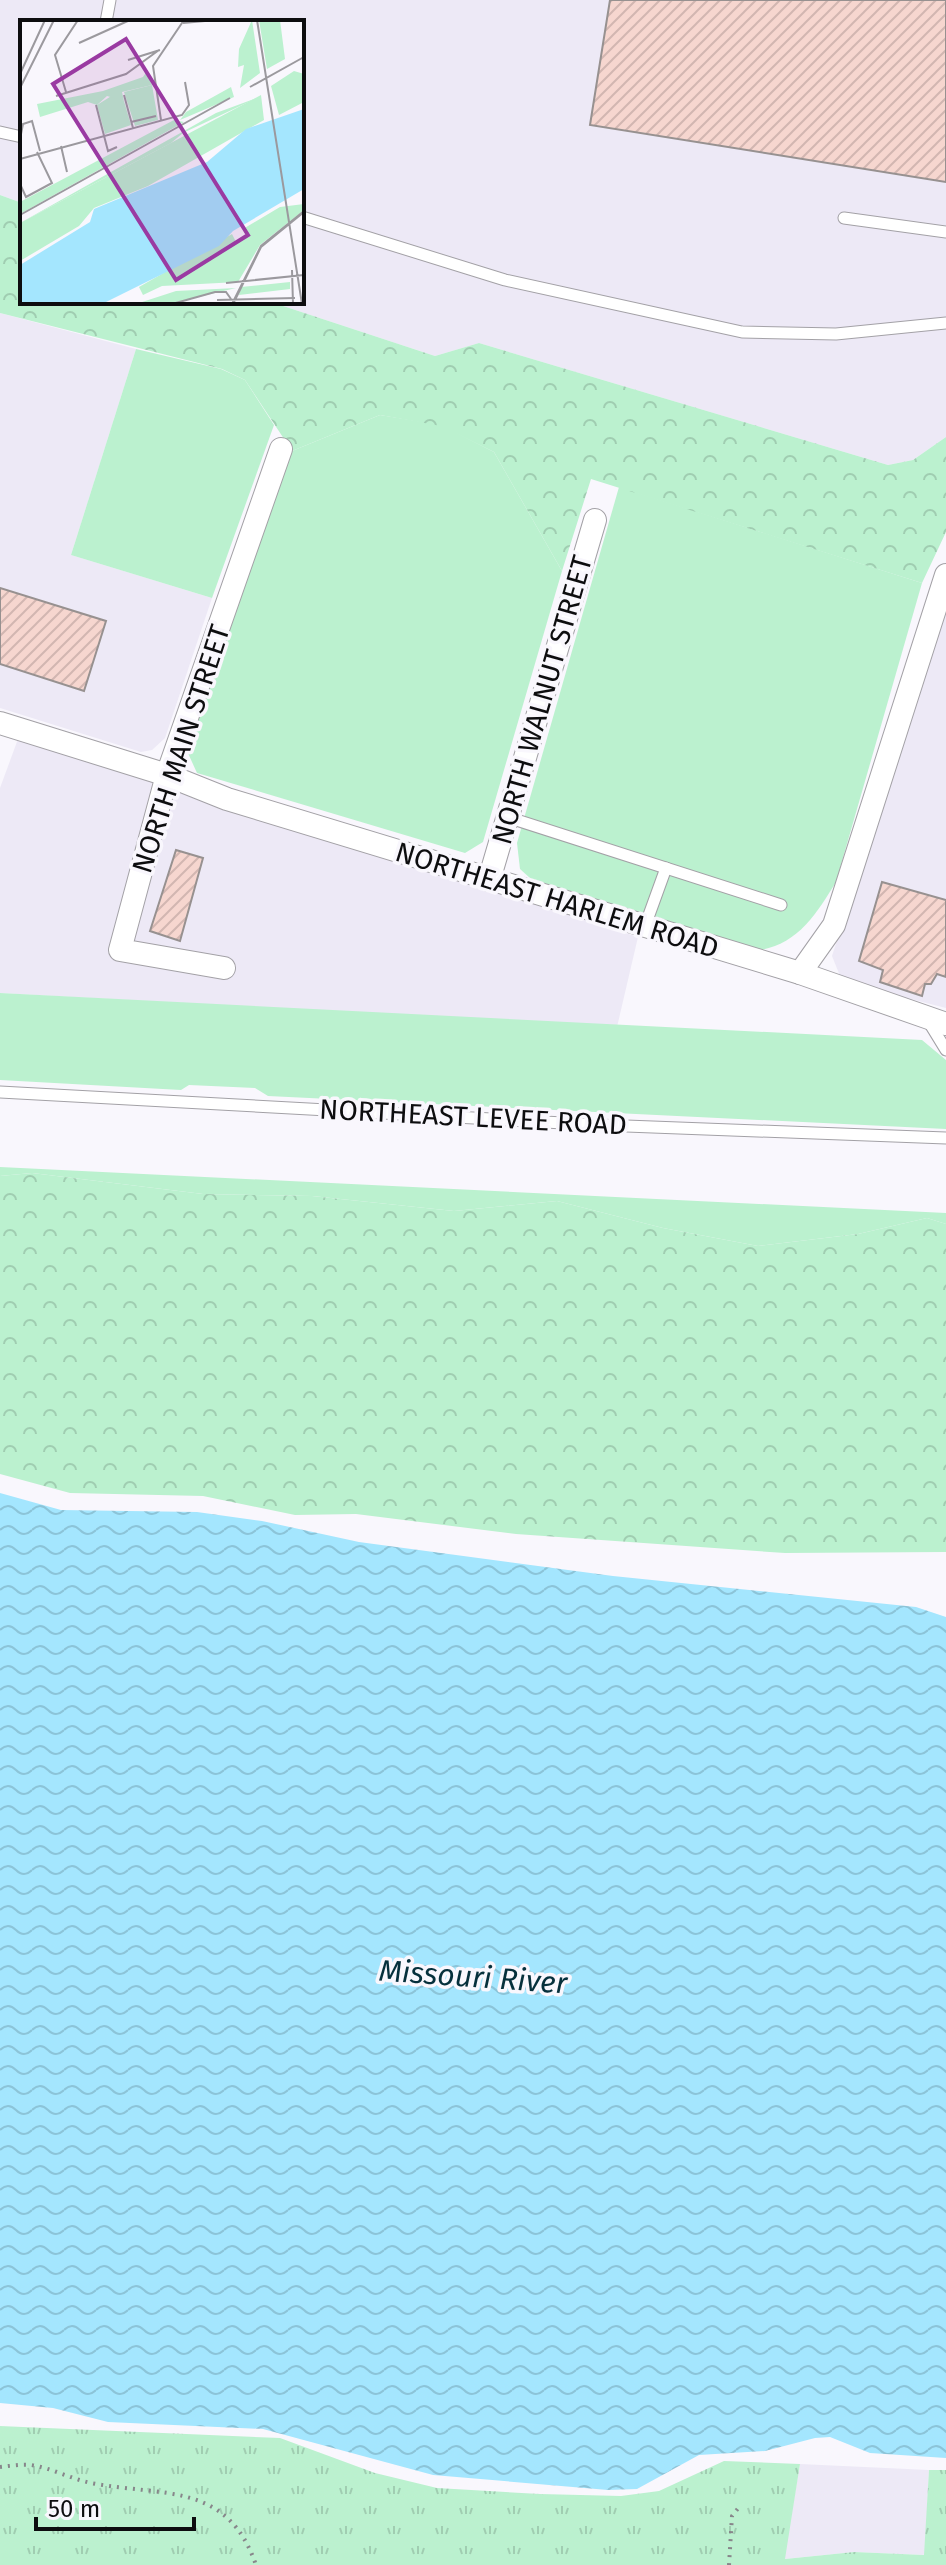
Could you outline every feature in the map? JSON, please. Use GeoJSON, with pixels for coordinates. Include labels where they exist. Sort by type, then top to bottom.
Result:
{"type":"FeatureCollection","features":[{"type":"Feature","properties":{"kind":"street","name":"NORTH MAIN STREET"},"geometry":{"type":"LineString","coordinates":[[224,968],[120,950],[167,775],[281,449]]}},
{"type":"Feature","properties":{"kind":"street","name":"NORTH WALNUT STREET"},"geometry":{"type":"LineString","coordinates":[[489,880],[595,520]]}},
{"type":"Feature","properties":{"kind":"street"},"geometry":{"type":"LineString","coordinates":[[800,973],[834,925],[946,575]]}},
{"type":"Feature","properties":{"kind":"street","name":"NORTHEAST HARLEM ROAD"},"geometry":{"type":"LineString","coordinates":[[0,723],[167,775],[227,799],[800,973],[936,1021]]}},
{"type":"Feature","properties":{"kind":"lane"},"geometry":{"type":"LineString","coordinates":[[106,20],[110,0]]}},
{"type":"Feature","properties":{"kind":"lane"},"geometry":{"type":"LineString","coordinates":[[0,132],[20,137]]}},
{"type":"Feature","properties":{"kind":"lane"},"geometry":{"type":"LineString","coordinates":[[304,218],[505,280],[742,332],[836,334],[946,323]]}},
{"type":"Feature","properties":{"kind":"lane"},"geometry":{"type":"LineString","coordinates":[[844,218],[946,232]]}},
{"type":"Feature","properties":{"kind":"lane"},"geometry":{"type":"LineString","coordinates":[[507,817],[781,905]]}},
{"type":"Feature","properties":{"kind":"lane"},"geometry":{"type":"LineString","coordinates":[[645,926],[666,868]]}},
{"type":"Feature","properties":{"kind":"lane"},"geometry":{"type":"LineString","coordinates":[[936,1021],[946,1050]]}},
{"type":"Feature","properties":{"kind":"lane","name":"NORTHEAST LEVEE ROAD"},"geometry":{"type":"LineString","coordinates":[[0,1092],[600,1125],[946,1138]]}},
{"type":"Feature","properties":{"kind":"path"},"geometry":{"type":"LineString","coordinates":[[0,2467],[31,2465],[86,2482],[196,2498],[224,2514],[237,2527],[256,2565]]}},
{"type":"Feature","properties":{"kind":"path"},"geometry":{"type":"LineString","coordinates":[[729,2565],[732,2516],[740,2506]]}},
{"type":"Feature","properties":{"kind":"shaded area"},"geometry":{"type":"Polygon","coordinates":[[[0,0],[946,0],[946,437],[913,460],[888,465],[479,343],[435,356],[277,304],[304,304],[304,20],[20,20],[20,202],[0,195],[0,0]]]}},
{"type":"Feature","properties":{"kind":"shaded area"},"geometry":{"type":"Polygon","coordinates":[[[0,313],[136,349],[71,555],[212,598],[165,738],[152,750],[141,752],[0,708],[0,313]]]}},
{"type":"Feature","properties":{"kind":"shaded area"},"geometry":{"type":"Polygon","coordinates":[[[946,607],[946,1008],[852,984],[840,976],[832,956],[946,607]]]}},
{"type":"Feature","properties":{"kind":"shaded area"},"geometry":{"type":"Polygon","coordinates":[[[18,739],[638,937],[617,1027],[0,993],[0,788],[18,739]]]}},
{"type":"Feature","properties":{"kind":"shaded area"},"geometry":{"type":"Polygon","coordinates":[[[800,2464],[929,2470],[925,2555],[854,2552],[784,2559],[800,2464]]]}},
{"type":"Feature","properties":{"kind":"green space"},"geometry":{"type":"Polygon","coordinates":[[[0,195],[20,202],[20,304],[277,304],[435,356],[479,343],[888,465],[913,460],[946,437],[946,532],[922,583],[591,479],[562,571],[494,452],[441,426],[380,415],[292,451],[245,380],[222,369],[0,313],[0,195]]]}},
{"type":"Feature","properties":{"kind":"green space"},"geometry":{"type":"Polygon","coordinates":[[[136,349],[221,369],[245,380],[274,425],[212,598],[71,555],[136,349]]]}},
{"type":"Feature","properties":{"kind":"green space"},"geometry":{"type":"Polygon","coordinates":[[[380,415],[441,425],[494,452],[562,571],[483,842],[465,853],[197,773],[187,751],[292,451],[380,415]]]}},
{"type":"Feature","properties":{"kind":"green space"},"geometry":{"type":"Polygon","coordinates":[[[619,487],[922,583],[836,882],[805,925],[773,947],[760,950],[531,879],[520,869],[517,843],[619,487]]]}},
{"type":"Feature","properties":{"kind":"green space"},"geometry":{"type":"Polygon","coordinates":[[[0,993],[922,1040],[946,1060],[946,1129],[268,1096],[255,1088],[189,1085],[181,1090],[0,1080],[0,993]]]}},
{"type":"Feature","properties":{"kind":"green space"},"geometry":{"type":"Polygon","coordinates":[[[0,1167],[946,1213],[946,1224],[927,1218],[858,1234],[758,1246],[663,1228],[557,1201],[454,1211],[312,1196],[203,1194],[32,1173],[0,1176],[0,1167]]]}},
{"type":"Feature","properties":{"kind":"green space"},"geometry":{"type":"Polygon","coordinates":[[[32,1173],[203,1194],[312,1196],[454,1211],[557,1201],[663,1228],[758,1246],[858,1234],[927,1218],[946,1224],[946,1552],[785,1553],[516,1534],[356,1514],[295,1515],[203,1496],[70,1493],[0,1474],[0,1176],[32,1173]]]}},
{"type":"Feature","properties":{"kind":"green space"},"geometry":{"type":"Polygon","coordinates":[[[0,2426],[280,2438],[375,2473],[437,2488],[540,2494],[621,2496],[659,2491],[724,2461],[800,2464],[785,2559],[854,2552],[924,2555],[929,2470],[946,2470],[946,2565],[0,2565],[0,2426]]]}},
{"type":"Feature","properties":{"kind":"water","name":"Missouri River"},"geometry":{"type":"Polygon","coordinates":[[[0,1493],[61,1510],[197,1512],[262,1521],[359,1542],[613,1576],[916,1607],[946,1617],[946,2458],[870,2453],[830,2437],[815,2438],[765,2451],[699,2455],[637,2489],[608,2490],[433,2475],[263,2429],[108,2422],[53,2408],[0,2403],[0,1493]]]}},
{"type":"Feature","properties":{"kind":"building"},"geometry":{"type":"Polygon","coordinates":[[[610,0],[946,0],[946,182],[590,125],[610,0]]]}},
{"type":"Feature","properties":{"kind":"building"},"geometry":{"type":"Polygon","coordinates":[[[0,588],[106,621],[84,691],[0,664],[0,588]]]}},
{"type":"Feature","properties":{"kind":"building"},"geometry":{"type":"Polygon","coordinates":[[[176,850],[203,858],[180,941],[150,931],[176,850]]]}},
{"type":"Feature","properties":{"kind":"building"},"geometry":{"type":"Polygon","coordinates":[[[882,882],[946,900],[946,977],[937,974],[931,984],[925,984],[922,996],[880,982],[883,970],[859,961],[882,882]]]}}]}
